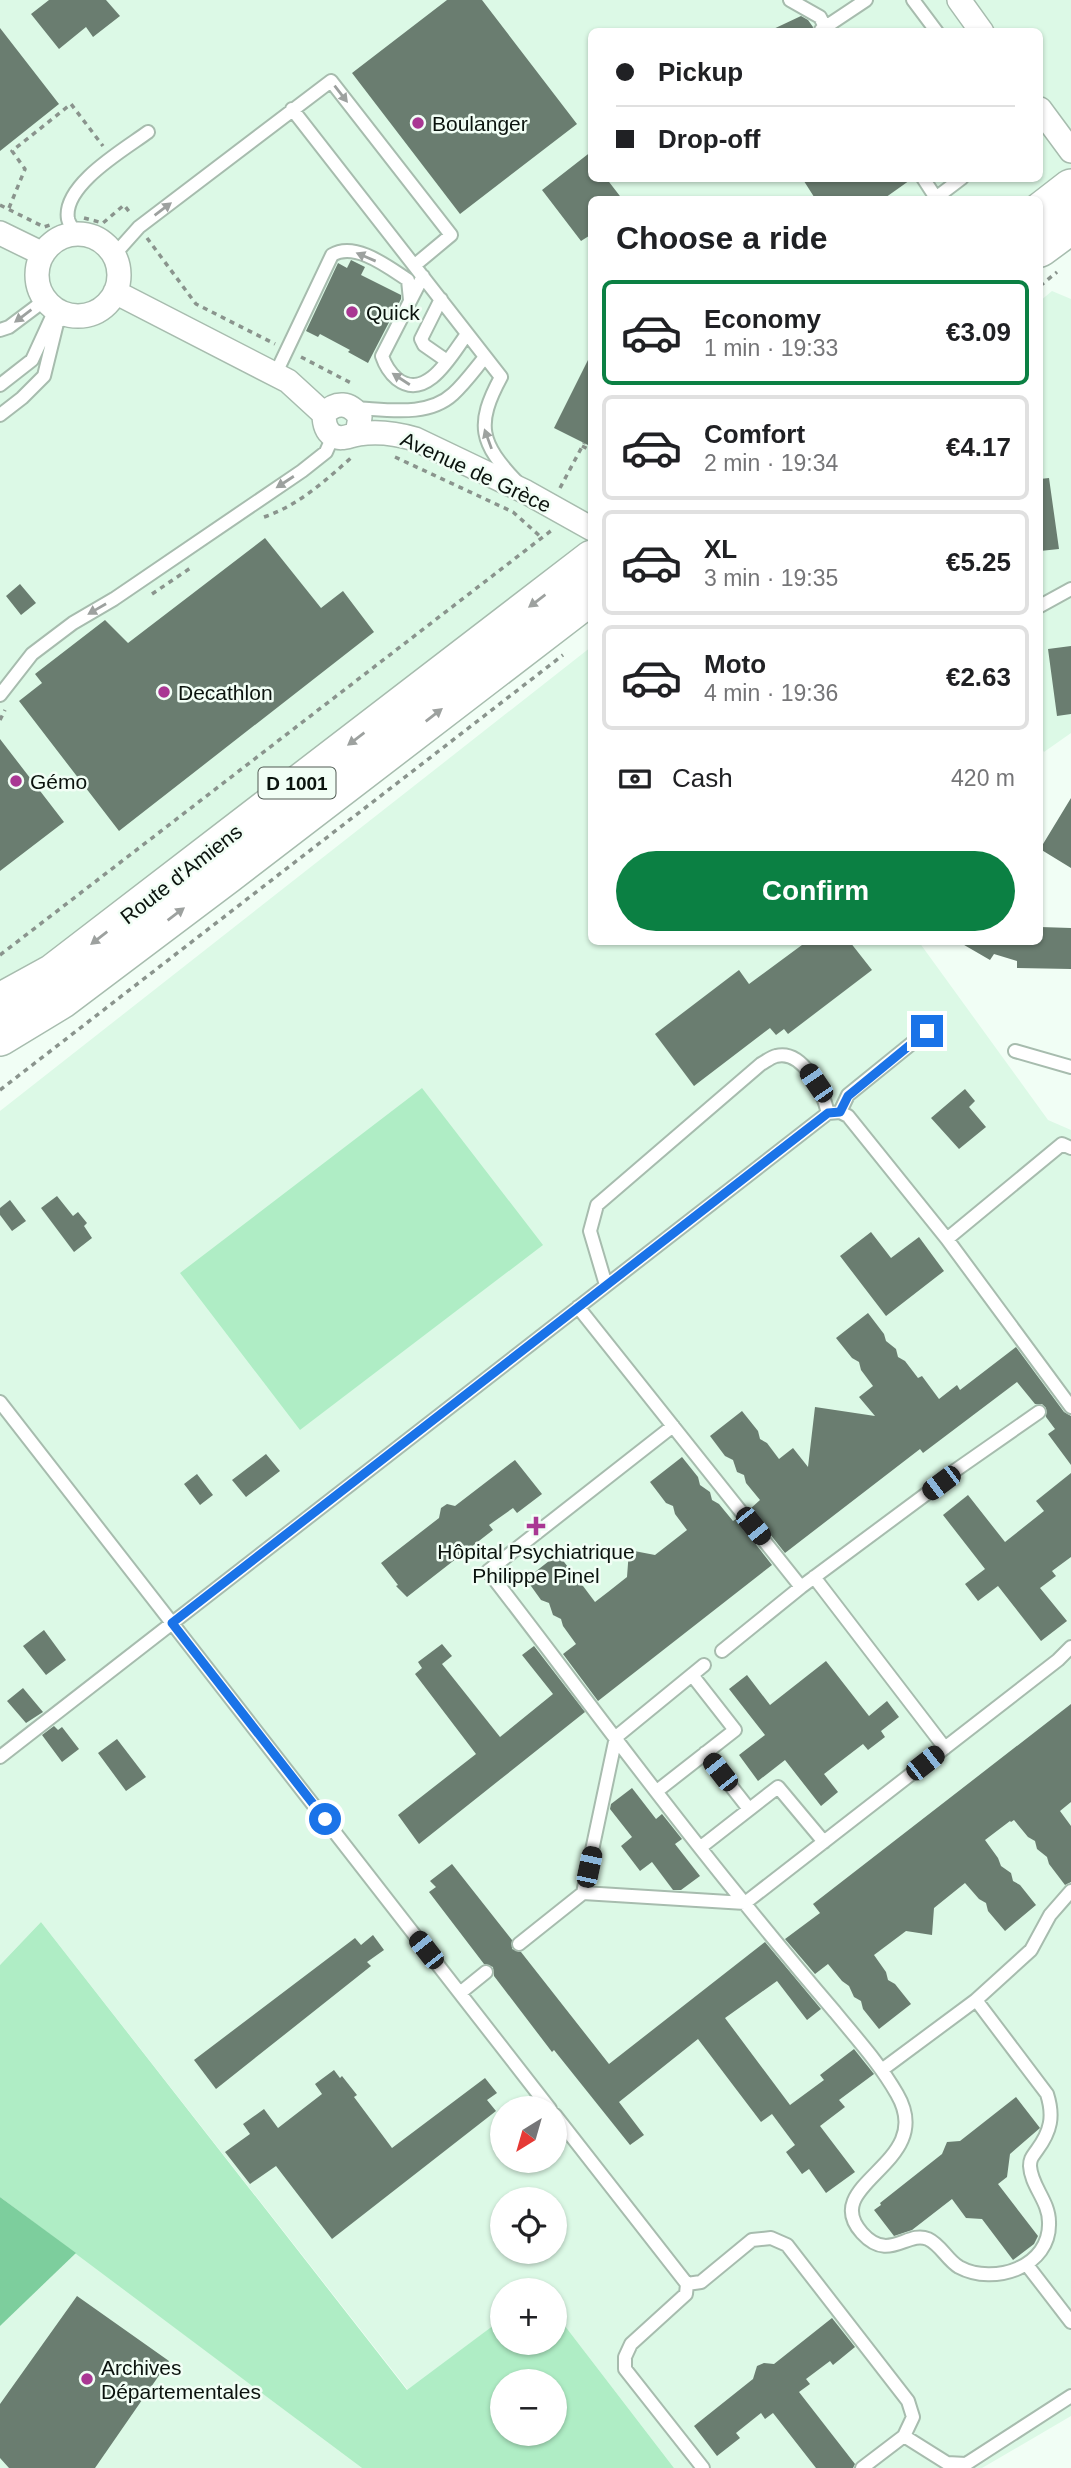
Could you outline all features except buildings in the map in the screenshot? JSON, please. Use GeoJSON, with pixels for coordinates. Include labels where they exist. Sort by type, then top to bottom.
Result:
{"type":"FeatureCollection","features":[{"type":"Feature","properties":{"kind":"main road"},"geometry":{"type":"LineString","coordinates":[[1043,210],[1071,188]]}},
{"type":"Feature","properties":{"kind":"main road"},"geometry":{"type":"LineString","coordinates":[[1043,246],[1071,225]]}},
{"type":"Feature","properties":{"kind":"main road","name":"Route d'Amiens"},"geometry":{"type":"LineString","coordinates":[[0,1002],[53,973],[588,562]]}},
{"type":"Feature","properties":{"kind":"main road","name":"Route d'Amiens"},"geometry":{"type":"LineString","coordinates":[[0,1037],[72,991],[228,875],[588,598]]}},
{"type":"Feature","properties":{"kind":"street"},"geometry":{"type":"LineString","coordinates":[[959,0],[979,28]]}},
{"type":"Feature","properties":{"kind":"street"},"geometry":{"type":"LineString","coordinates":[[1043,113],[1071,151]]}},
{"type":"Feature","properties":{"kind":"street"},"geometry":{"type":"LineString","coordinates":[[2,225],[43,254]]}},
{"type":"Feature","properties":{"kind":"street"},"geometry":{"type":"LineString","coordinates":[[76,234],[91,236],[104,244],[114,255],[119,280],[107,304],[96,312],[82,316],[56,308],[39,289],[38,265],[43,254],[63,237],[76,234]]}},
{"type":"Feature","properties":{"kind":"street"},"geometry":{"type":"LineString","coordinates":[[115,292],[281,378],[346,424]]}},
{"type":"Feature","properties":{"kind":"street","name":"Avenue de Grèce"},"geometry":{"type":"LineString","coordinates":[[346,424],[391,443],[415,439],[526,492],[588,527]]}},
{"type":"Feature","properties":{"kind":"lane"},"geometry":{"type":"LineString","coordinates":[[790,0],[820,17],[824,28]]}},
{"type":"Feature","properties":{"kind":"lane"},"geometry":{"type":"LineString","coordinates":[[825,28],[866,0]]}},
{"type":"Feature","properties":{"kind":"lane"},"geometry":{"type":"LineString","coordinates":[[913,0],[934,28]]}},
{"type":"Feature","properties":{"kind":"lane"},"geometry":{"type":"LineString","coordinates":[[114,255],[139,227],[331,81],[451,235],[415,265]]}},
{"type":"Feature","properties":{"kind":"lane"},"geometry":{"type":"LineString","coordinates":[[292,110],[500,377],[491,395],[483,425],[494,456],[526,492]]}},
{"type":"Feature","properties":{"kind":"lane"},"geometry":{"type":"LineString","coordinates":[[76,234],[68,219],[76,191],[90,176],[148,132]]}},
{"type":"Feature","properties":{"kind":"lane"},"geometry":{"type":"LineString","coordinates":[[938,196],[957,182]]}},
{"type":"Feature","properties":{"kind":"lane"},"geometry":{"type":"LineString","coordinates":[[281,378],[332,255],[351,250],[374,260],[408,280],[410,300]]}},
{"type":"Feature","properties":{"kind":"lane"},"geometry":{"type":"LineString","coordinates":[[423,276],[382,356],[392,375],[414,387],[423,385],[438,372],[467,334]]}},
{"type":"Feature","properties":{"kind":"lane"},"geometry":{"type":"LineString","coordinates":[[441,299],[421,339],[424,345],[447,361]]}},
{"type":"Feature","properties":{"kind":"lane"},"geometry":{"type":"LineString","coordinates":[[0,330],[56,308]]}},
{"type":"Feature","properties":{"kind":"lane"},"geometry":{"type":"LineString","coordinates":[[0,385],[32,360],[56,308]]}},
{"type":"Feature","properties":{"kind":"lane"},"geometry":{"type":"LineString","coordinates":[[0,415],[44,376],[57,323],[56,308]]}},
{"type":"Feature","properties":{"kind":"lane"},"geometry":{"type":"LineString","coordinates":[[0,695],[32,654],[73,623],[186,552],[302,471],[326,452],[346,424],[440,404],[453,394],[485,357]]}},
{"type":"Feature","properties":{"kind":"lane"},"geometry":{"type":"LineString","coordinates":[[1043,604],[1071,589]]}},
{"type":"Feature","properties":{"kind":"lane"},"geometry":{"type":"LineString","coordinates":[[0,1757],[578,1307],[834,1112],[848,1096],[927,1031]]}},
{"type":"Feature","properties":{"kind":"lane"},"geometry":{"type":"LineString","coordinates":[[1015,1051],[1071,1068]]}},
{"type":"Feature","properties":{"kind":"lane"},"geometry":{"type":"LineString","coordinates":[[606,1286],[590,1231],[597,1205],[761,1064],[776,1055],[792,1057],[808,1071],[834,1112],[848,1116],[947,1239],[1066,1399]]}},
{"type":"Feature","properties":{"kind":"lane"},"geometry":{"type":"LineString","coordinates":[[947,1239],[1062,1144],[1071,1148]]}},
{"type":"Feature","properties":{"kind":"lane"},"geometry":{"type":"LineString","coordinates":[[578,1307],[801,1587]]}},
{"type":"Feature","properties":{"kind":"lane"},"geometry":{"type":"LineString","coordinates":[[0,1402],[540,2096]]}},
{"type":"Feature","properties":{"kind":"lane"},"geometry":{"type":"LineString","coordinates":[[953,1472],[1039,1412]]}},
{"type":"Feature","properties":{"kind":"lane"},"geometry":{"type":"LineString","coordinates":[[673,1426],[488,1571],[744,1903],[883,2069],[906,2108],[905,2133],[896,2152],[860,2190],[852,2203],[853,2218],[861,2232],[872,2242],[884,2246],[895,2246],[914,2238],[926,2238],[957,2266],[979,2275],[1009,2272],[1027,2265],[1040,2251],[1048,2235],[1050,2220],[1044,2200],[1031,2177],[1030,2160],[1044,2141],[1051,2124],[1052,2109],[1047,2094],[976,2000]]}},
{"type":"Feature","properties":{"kind":"lane"},"geometry":{"type":"LineString","coordinates":[[722,1651],[814,1577],[941,1483]]}},
{"type":"Feature","properties":{"kind":"lane"},"geometry":{"type":"LineString","coordinates":[[814,1577],[945,1748]]}},
{"type":"Feature","properties":{"kind":"lane"},"geometry":{"type":"LineString","coordinates":[[583,1893],[744,1903],[1058,1660],[1071,1647]]}},
{"type":"Feature","properties":{"kind":"lane"},"geometry":{"type":"LineString","coordinates":[[519,1944],[583,1893],[616,1737],[704,1665]]}},
{"type":"Feature","properties":{"kind":"lane"},"geometry":{"type":"LineString","coordinates":[[657,1791],[735,1730],[692,1675]]}},
{"type":"Feature","properties":{"kind":"lane"},"geometry":{"type":"LineString","coordinates":[[705,1754],[749,1810]]}},
{"type":"Feature","properties":{"kind":"lane"},"geometry":{"type":"LineString","coordinates":[[701,1847],[778,1787],[824,1842]]}},
{"type":"Feature","properties":{"kind":"lane"},"geometry":{"type":"LineString","coordinates":[[883,2069],[976,2000],[1031,1950],[1050,1915],[1071,1891]]}},
{"type":"Feature","properties":{"kind":"lane"},"geometry":{"type":"LineString","coordinates":[[460,1993],[486,1972]]}},
{"type":"Feature","properties":{"kind":"lane"},"geometry":{"type":"LineString","coordinates":[[567,2130],[687,2284],[686,2294],[631,2344],[625,2357],[625,2369],[703,2468]]}},
{"type":"Feature","properties":{"kind":"lane"},"geometry":{"type":"LineString","coordinates":[[687,2284],[701,2282],[752,2241],[771,2238],[787,2245],[908,2401],[913,2417],[904,2436],[862,2468]]}},
{"type":"Feature","properties":{"kind":"lane"},"geometry":{"type":"LineString","coordinates":[[1027,2265],[1071,2322]]}},
{"type":"Feature","properties":{"kind":"lane"},"geometry":{"type":"LineString","coordinates":[[904,2436],[947,2463],[966,2464],[1071,2396]]}},
{"type":"Feature","properties":{"kind":"path"},"geometry":{"type":"LineString","coordinates":[[2,225],[25,169],[12,151],[71,104],[113,158]]}},
{"type":"Feature","properties":{"kind":"path"},"geometry":{"type":"LineString","coordinates":[[263,517],[285,510],[326,480],[346,424]]}},
{"type":"Feature","properties":{"kind":"path"},"geometry":{"type":"LineString","coordinates":[[391,443],[513,512],[542,538]]}},
{"type":"Feature","properties":{"kind":"path"},"geometry":{"type":"LineString","coordinates":[[559,490],[583,444],[588,448]]}},
{"type":"Feature","properties":{"kind":"path"},"geometry":{"type":"LineString","coordinates":[[0,955],[570,517]]}},
{"type":"Feature","properties":{"kind":"path"},"geometry":{"type":"LineString","coordinates":[[147,597],[169,585],[200,561]]}},
{"type":"Feature","properties":{"kind":"path"},"geometry":{"type":"LineString","coordinates":[[0,1090],[570,649]]}},
{"type":"Feature","properties":{"kind":"shaded area"},"geometry":{"type":"Polygon","coordinates":[[[0,0],[1071,0],[1071,217],[1043,202],[1043,196],[588,196],[588,572],[0,1005],[0,0]]]}},
{"type":"Feature","properties":{"kind":"shaded area"},"geometry":{"type":"Polygon","coordinates":[[[1052,291],[1071,299],[1071,733],[1044,752],[1043,750],[1043,298],[1052,291]]]}},
{"type":"Feature","properties":{"kind":"shaded area","name":"Hôpital Psychiatrique Philippe Pinel"},"geometry":{"type":"Polygon","coordinates":[[[588,649],[588,945],[921,945],[1048,1120],[1071,1130],[1071,2416],[982,2468],[674,2468],[567,2329],[567,2278],[490,2278],[490,2328],[408,2390],[41,1922],[0,1965],[0,1111],[588,649]]]}},
{"type":"Feature","properties":{"kind":"shaded area"},"geometry":{"type":"Polygon","coordinates":[[[76,2253],[362,2468],[0,2468],[0,2326],[76,2253]]]}},
{"type":"Feature","properties":{"kind":"green space"},"geometry":{"type":"Polygon","coordinates":[[[422,1088],[543,1245],[300,1430],[180,1273],[422,1088]]]}},
{"type":"Feature","properties":{"kind":"green space"},"geometry":{"type":"Polygon","coordinates":[[[41,1922],[407,2390],[490,2328],[490,2355],[567,2355],[567,2329],[674,2468],[362,2468],[0,2197],[0,1965],[41,1922]]]}},
{"type":"Feature","properties":{"kind":"green space"},"geometry":{"type":"Polygon","coordinates":[[[0,2197],[76,2253],[0,2326],[0,2197]]]}},
{"type":"Feature","properties":{"kind":"place","name":"Boulanger"},"geometry":{"type":"Point","coordinates":[418,123]}},
{"type":"Feature","properties":{"kind":"place","name":"Quick"},"geometry":{"type":"Point","coordinates":[352,312]}},
{"type":"Feature","properties":{"kind":"place","name":"Decathlon"},"geometry":{"type":"Point","coordinates":[164,692]}},
{"type":"Feature","properties":{"kind":"place","name":"Gémo"},"geometry":{"type":"Point","coordinates":[16,781]}},
{"type":"Feature","properties":{"kind":"place","name":"Hôpital Psychiatrique Philippe Pinel"},"geometry":{"type":"Point","coordinates":[536,1526]}},
{"type":"Feature","properties":{"kind":"place","name":"Archives Départementales"},"geometry":{"type":"Point","coordinates":[87,2379]}},
{"type":"Feature","properties":{"kind":"route"},"geometry":{"type":"LineString","coordinates":[[325,1819],[172,1623],[828,1113],[840,1112],[848,1096],[927,1031]]}}]}
